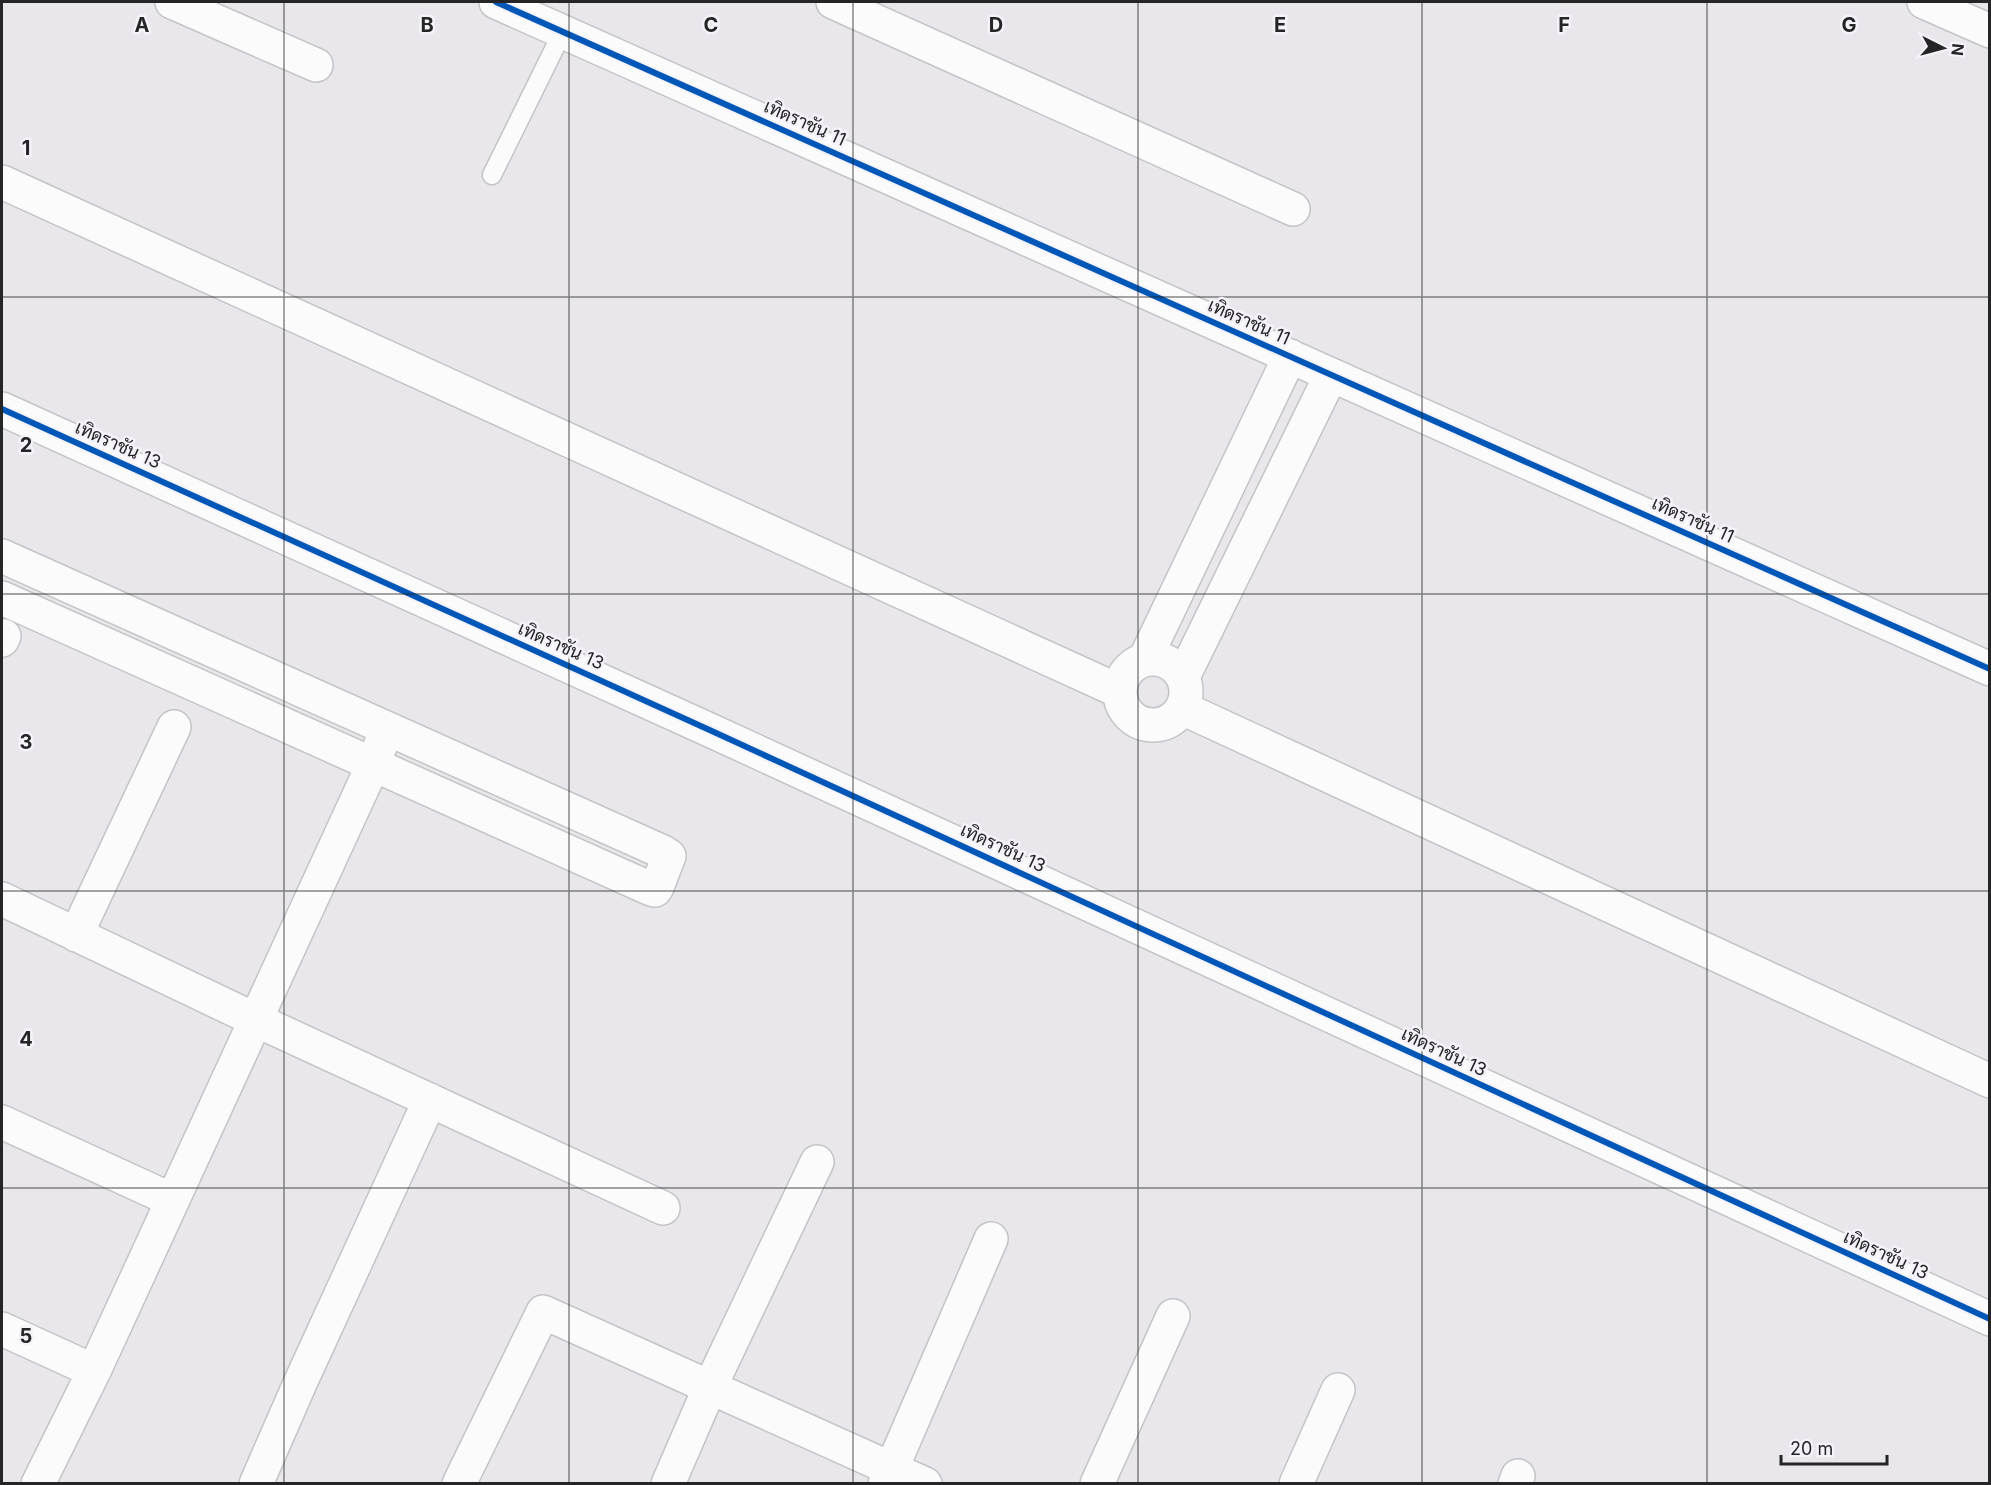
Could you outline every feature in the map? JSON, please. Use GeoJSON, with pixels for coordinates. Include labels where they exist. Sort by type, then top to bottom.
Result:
{"type":"FeatureCollection","features":[{"type":"Feature","properties":{"kind":"street"},"geometry":{"type":"LineString","coordinates":[[172,2],[316,65]]}},
{"type":"Feature","properties":{"kind":"street","name":"เทิดราชัน 11"},"geometry":{"type":"LineString","coordinates":[[496,2],[1989,669]]}},
{"type":"Feature","properties":{"kind":"street"},"geometry":{"type":"LineString","coordinates":[[833,2],[1293,209]]}},
{"type":"Feature","properties":{"kind":"street"},"geometry":{"type":"LineString","coordinates":[[1924,2],[1989,31]]}},
{"type":"Feature","properties":{"kind":"street"},"geometry":{"type":"LineString","coordinates":[[2,182],[1119,691]]}},
{"type":"Feature","properties":{"kind":"street"},"geometry":{"type":"LineString","coordinates":[[1145,659],[1290,356]]}},
{"type":"Feature","properties":{"kind":"street"},"geometry":{"type":"LineString","coordinates":[[1182,693],[1176,668],[1167,661],[1156,658],[1145,659],[1126,670],[1119,691],[1125,712],[1134,720],[1154,725],[1165,723],[1175,717],[1182,693],[1331,375]]}},
{"type":"Feature","properties":{"kind":"street","name":"เทิดราชัน 13"},"geometry":{"type":"LineString","coordinates":[[2,409],[746,747],[1989,1319]]}},
{"type":"Feature","properties":{"kind":"street"},"geometry":{"type":"LineString","coordinates":[[2,556],[663,852],[669,856],[668,863],[657,887],[651,890],[2,598]]}},
{"type":"Feature","properties":{"kind":"street"},"geometry":{"type":"LineString","coordinates":[[1182,693],[1989,1081]]}},
{"type":"Feature","properties":{"kind":"street"},"geometry":{"type":"LineString","coordinates":[[76,935],[174,727]]}},
{"type":"Feature","properties":{"kind":"street"},"geometry":{"type":"LineString","coordinates":[[38,1484],[94,1371],[256,1020],[373,765],[386,728]]}},
{"type":"Feature","properties":{"kind":"street"},"geometry":{"type":"LineString","coordinates":[[2,899],[256,1020],[663,1208]]}},
{"type":"Feature","properties":{"kind":"street"},"geometry":{"type":"LineString","coordinates":[[256,1484],[430,1100]]}},
{"type":"Feature","properties":{"kind":"street"},"geometry":{"type":"LineString","coordinates":[[2,1122],[172,1200]]}},
{"type":"Feature","properties":{"kind":"street"},"geometry":{"type":"LineString","coordinates":[[668,1484],[710,1387],[817,1162]]}},
{"type":"Feature","properties":{"kind":"street"},"geometry":{"type":"LineString","coordinates":[[889,1476],[991,1239]]}},
{"type":"Feature","properties":{"kind":"street"},"geometry":{"type":"LineString","coordinates":[[459,1484],[543,1312],[710,1387],[889,1476],[925,1484]]}},
{"type":"Feature","properties":{"kind":"street"},"geometry":{"type":"LineString","coordinates":[[1097,1484],[1173,1316]]}},
{"type":"Feature","properties":{"kind":"street"},"geometry":{"type":"LineString","coordinates":[[2,1329],[94,1371]]}},
{"type":"Feature","properties":{"kind":"street"},"geometry":{"type":"LineString","coordinates":[[1296,1484],[1338,1390]]}},
{"type":"Feature","properties":{"kind":"lane"},"geometry":{"type":"LineString","coordinates":[[492,175],[563,32]]}},
{"type":"Feature","properties":{"kind":"cycle path"},"geometry":{"type":"LineString","coordinates":[[496,2],[1990,669]]}},
{"type":"Feature","properties":{"kind":"cycle path"},"geometry":{"type":"LineString","coordinates":[[2,409],[714,732],[1990,1319]]}}]}
